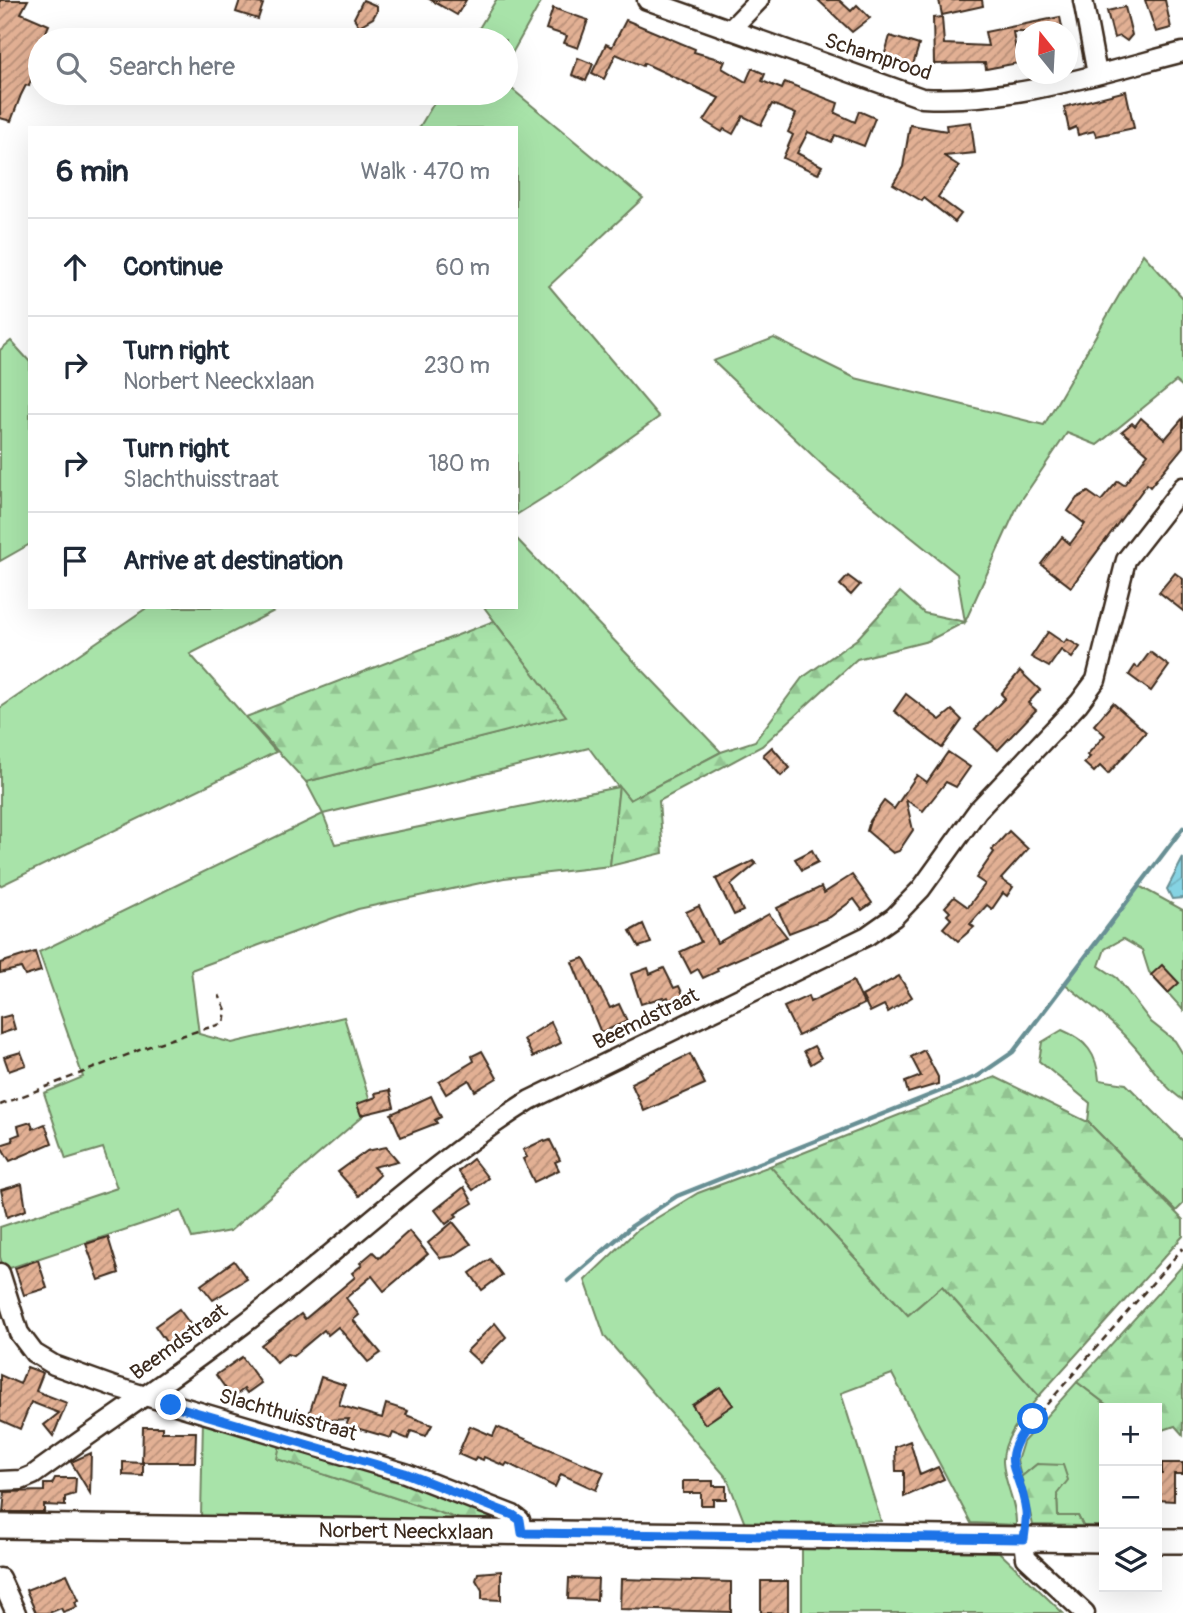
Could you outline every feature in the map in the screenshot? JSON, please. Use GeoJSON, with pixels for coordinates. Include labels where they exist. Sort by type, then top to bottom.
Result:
{"type":"FeatureCollection","features":[{"type":"Feature","properties":{"kind":"main road","name":"Norbert Neeckxlaan"},"geometry":{"type":"LineString","coordinates":[[0,1526],[1099,1540]]}},
{"type":"Feature","properties":{"kind":"main road"},"geometry":{"type":"LineString","coordinates":[[1162,1541],[1183,1541]]}},
{"type":"Feature","properties":{"kind":"street","name":"Schamprood"},"geometry":{"type":"LineString","coordinates":[[647,0],[922,98],[951,100],[989,96],[1097,74],[1183,52]]}},
{"type":"Feature","properties":{"kind":"street"},"geometry":{"type":"LineString","coordinates":[[730,30],[760,0]]}},
{"type":"Feature","properties":{"kind":"street"},"geometry":{"type":"LineString","coordinates":[[1083,0],[1097,74]]}},
{"type":"Feature","properties":{"kind":"street","name":"Beemdstraat"},"geometry":{"type":"LineString","coordinates":[[0,1481],[21,1480],[33,1475],[144,1396],[255,1315],[460,1146],[497,1121],[541,1095],[867,936],[894,917],[922,889],[978,810],[1079,703],[1096,680],[1126,560],[1183,487]]}},
{"type":"Feature","properties":{"kind":"street","name":"Slachthuisstraat"},"geometry":{"type":"LineString","coordinates":[[0,1273],[19,1333],[34,1353],[54,1365],[144,1396],[428,1481],[513,1515],[520,1520],[522,1533]]}},
{"type":"Feature","properties":{"kind":"street"},"geometry":{"type":"LineString","coordinates":[[1024,1539],[1026,1558],[1085,1613]]}},
{"type":"Feature","properties":{"kind":"street"},"geometry":{"type":"LineString","coordinates":[[0,1578],[16,1613]]}},
{"type":"Feature","properties":{"kind":"path"},"geometry":{"type":"LineString","coordinates":[[0,1105],[155,1044],[224,1023],[226,1010],[219,995]]}},
{"type":"Feature","properties":{"kind":"path"},"geometry":{"type":"LineString","coordinates":[[1024,1539],[1026,1511],[1011,1462],[1015,1441],[1183,1248]]}},
{"type":"Feature","properties":{"kind":"green space"},"geometry":{"type":"Polygon","coordinates":[[[496,0],[542,0],[518,43],[518,28],[479,28],[496,0]]]}},
{"type":"Feature","properties":{"kind":"green space"},"geometry":{"type":"Polygon","coordinates":[[[518,94],[643,198],[549,286],[659,417],[567,483],[518,514],[518,126],[420,126],[433,105],[518,105],[518,94]]]}},
{"type":"Feature","properties":{"kind":"green space"},"geometry":{"type":"Polygon","coordinates":[[[1143,254],[1183,298],[1183,387],[1176,381],[1097,445],[1067,433],[1018,505],[965,622],[957,574],[829,471],[713,361],[774,338],[855,378],[1044,425],[1143,254]]]}},
{"type":"Feature","properties":{"kind":"green space"},"geometry":{"type":"Polygon","coordinates":[[[11,341],[28,360],[28,545],[0,561],[0,350],[11,341]]]}},
{"type":"Feature","properties":{"kind":"green space"},"geometry":{"type":"Polygon","coordinates":[[[518,540],[721,752],[630,800],[619,787],[610,866],[504,878],[358,909],[191,970],[199,1034],[232,1043],[344,1017],[372,1108],[230,1231],[192,1238],[181,1211],[4,1270],[0,1257],[0,1227],[117,1188],[103,1148],[66,1159],[44,1093],[83,1077],[39,952],[323,814],[306,782],[565,716],[485,609],[518,609],[518,540]],[[589,748],[323,814],[335,844],[618,787],[589,748]]]}},
{"type":"Feature","properties":{"kind":"green space"},"geometry":{"type":"Polygon","coordinates":[[[900,592],[924,613],[965,622],[928,641],[857,659],[762,746],[659,801],[663,853],[610,866],[619,786],[630,800],[721,752],[755,741],[802,678],[857,639],[900,592]]]}},
{"type":"Feature","properties":{"kind":"green space"},"geometry":{"type":"Polygon","coordinates":[[[145,609],[278,609],[190,654],[276,752],[0,886],[0,708],[145,609]]]}},
{"type":"Feature","properties":{"kind":"green space"},"geometry":{"type":"Polygon","coordinates":[[[494,621],[566,716],[306,782],[246,717],[494,621]]]}},
{"type":"Feature","properties":{"kind":"green space"},"geometry":{"type":"Polygon","coordinates":[[[1139,886],[1183,910],[1183,1010],[1149,972],[1142,950],[1123,939],[1105,949],[1099,966],[1117,978],[1151,1022],[1175,1041],[1183,1054],[1183,1100],[1163,1082],[1119,1030],[1065,984],[1139,886]]]}},
{"type":"Feature","properties":{"kind":"green space"},"geometry":{"type":"Polygon","coordinates":[[[1062,1030],[1078,1038],[1089,1049],[1096,1063],[1099,1080],[1126,1084],[1183,1141],[1183,1204],[1176,1211],[1088,1122],[1090,1103],[1039,1061],[1042,1042],[1062,1030]]]}},
{"type":"Feature","properties":{"kind":"green space"},"geometry":{"type":"Polygon","coordinates":[[[995,1077],[1088,1122],[1183,1220],[1183,1236],[1039,1396],[942,1286],[908,1315],[770,1166],[995,1077]]]}},
{"type":"Feature","properties":{"kind":"green space"},"geometry":{"type":"Polygon","coordinates":[[[770,1166],[908,1315],[942,1286],[1039,1396],[1015,1426],[1004,1453],[1004,1470],[1015,1509],[1016,1525],[971,1523],[892,1374],[841,1393],[881,1521],[745,1524],[727,1478],[605,1337],[585,1280],[637,1230],[698,1193],[770,1166]]]}},
{"type":"Feature","properties":{"kind":"green space"},"geometry":{"type":"Polygon","coordinates":[[[1183,1265],[1183,1435],[1175,1426],[1162,1430],[1162,1403],[1104,1403],[1077,1382],[1183,1265]]]}},
{"type":"Feature","properties":{"kind":"green space"},"geometry":{"type":"Polygon","coordinates":[[[1077,1382],[1104,1403],[1099,1403],[1099,1526],[1083,1526],[1078,1516],[1058,1516],[1057,1494],[1037,1464],[1021,1477],[1017,1461],[1023,1442],[1077,1382]]]}},
{"type":"Feature","properties":{"kind":"green space"},"geometry":{"type":"Polygon","coordinates":[[[203,1418],[281,1440],[278,1459],[462,1520],[201,1517],[203,1418]]]}},
{"type":"Feature","properties":{"kind":"green space"},"geometry":{"type":"Polygon","coordinates":[[[281,1440],[359,1463],[505,1521],[462,1520],[277,1459],[281,1440]]]}},
{"type":"Feature","properties":{"kind":"green space"},"geometry":{"type":"Polygon","coordinates":[[[1037,1464],[1063,1465],[1068,1480],[1057,1494],[1058,1516],[1078,1516],[1083,1526],[1033,1525],[1021,1477],[1037,1464]]]}},
{"type":"Feature","properties":{"kind":"green space"},"geometry":{"type":"Polygon","coordinates":[[[802,1549],[999,1552],[1063,1613],[802,1613],[802,1549]]]}},
{"type":"Feature","properties":{"kind":"water"},"geometry":{"type":"Polygon","coordinates":[[[1183,858],[1183,898],[1172,899],[1167,889],[1183,858]]]}},
{"type":"Feature","properties":{"kind":"building"},"geometry":{"type":"Polygon","coordinates":[[[0,0],[28,0],[21,13],[49,25],[48,28],[28,28],[28,86],[21,95],[11,121],[0,118],[0,0]]]}},
{"type":"Feature","properties":{"kind":"building"},"geometry":{"type":"Polygon","coordinates":[[[240,0],[263,4],[258,19],[236,12],[240,0]]]}},
{"type":"Feature","properties":{"kind":"building"},"geometry":{"type":"Polygon","coordinates":[[[363,0],[377,6],[377,11],[373,18],[359,26],[354,18],[363,0]]]}},
{"type":"Feature","properties":{"kind":"building"},"geometry":{"type":"Polygon","coordinates":[[[431,0],[466,0],[457,15],[431,0]]]}},
{"type":"Feature","properties":{"kind":"building"},"geometry":{"type":"Polygon","coordinates":[[[818,0],[839,0],[851,11],[857,5],[870,18],[852,32],[818,0]]]}},
{"type":"Feature","properties":{"kind":"building"},"geometry":{"type":"Polygon","coordinates":[[[939,0],[982,0],[983,6],[942,15],[939,0]]]}},
{"type":"Feature","properties":{"kind":"building"},"geometry":{"type":"Polygon","coordinates":[[[1145,0],[1165,0],[1171,28],[1156,32],[1145,0]]]}},
{"type":"Feature","properties":{"kind":"building"},"geometry":{"type":"Polygon","coordinates":[[[1125,7],[1132,35],[1127,41],[1120,36],[1114,38],[1107,11],[1125,7]]]}},
{"type":"Feature","properties":{"kind":"building"},"geometry":{"type":"Polygon","coordinates":[[[553,8],[588,20],[578,48],[564,43],[567,36],[546,29],[553,8]]]}},
{"type":"Feature","properties":{"kind":"building"},"geometry":{"type":"Polygon","coordinates":[[[942,17],[944,44],[988,46],[985,32],[1015,26],[1015,64],[986,69],[985,63],[934,64],[933,18],[942,17]]]}},
{"type":"Feature","properties":{"kind":"building"},"geometry":{"type":"Polygon","coordinates":[[[1060,17],[1061,21],[1040,21],[1060,17]]]}},
{"type":"Feature","properties":{"kind":"building"},"geometry":{"type":"Polygon","coordinates":[[[626,20],[695,49],[694,52],[725,61],[722,68],[746,82],[752,68],[765,74],[762,81],[782,89],[785,82],[838,103],[835,113],[855,122],[859,111],[875,118],[864,146],[835,135],[832,142],[808,132],[797,153],[822,166],[818,174],[783,158],[793,135],[788,132],[796,114],[772,104],[761,125],[743,116],[733,134],[724,129],[722,132],[704,121],[719,98],[644,63],[643,66],[616,54],[604,79],[592,73],[606,44],[612,47],[626,20]]]}},
{"type":"Feature","properties":{"kind":"building"},"geometry":{"type":"Polygon","coordinates":[[[890,36],[919,45],[912,68],[883,60],[890,36]]]}},
{"type":"Feature","properties":{"kind":"building"},"geometry":{"type":"Polygon","coordinates":[[[578,58],[593,64],[586,81],[572,75],[578,58]]]}},
{"type":"Feature","properties":{"kind":"building"},"geometry":{"type":"Polygon","coordinates":[[[1126,91],[1134,128],[1096,136],[1094,131],[1078,135],[1076,127],[1069,130],[1064,107],[1126,91]]]}},
{"type":"Feature","properties":{"kind":"building"},"geometry":{"type":"Polygon","coordinates":[[[971,122],[975,153],[944,156],[959,166],[938,197],[961,214],[955,222],[924,198],[922,201],[893,184],[903,167],[910,125],[947,131],[946,125],[971,122]]]}},
{"type":"Feature","properties":{"kind":"building"},"geometry":{"type":"Polygon","coordinates":[[[1141,418],[1165,439],[1183,418],[1183,447],[1150,487],[1147,484],[1071,587],[1041,564],[1062,537],[1070,544],[1085,524],[1068,511],[1077,498],[1088,492],[1101,501],[1118,481],[1124,485],[1148,454],[1122,431],[1132,423],[1135,426],[1141,418]]]}},
{"type":"Feature","properties":{"kind":"building"},"geometry":{"type":"Polygon","coordinates":[[[1175,573],[1183,579],[1183,611],[1159,592],[1175,573]]]}},
{"type":"Feature","properties":{"kind":"building"},"geometry":{"type":"Polygon","coordinates":[[[848,576],[860,585],[851,595],[840,585],[848,576]]]}},
{"type":"Feature","properties":{"kind":"building"},"geometry":{"type":"Polygon","coordinates":[[[1048,632],[1064,643],[1067,639],[1080,647],[1072,658],[1061,650],[1049,667],[1031,657],[1048,632]]]}},
{"type":"Feature","properties":{"kind":"building"},"geometry":{"type":"Polygon","coordinates":[[[1150,652],[1169,666],[1151,691],[1129,675],[1150,652]]]}},
{"type":"Feature","properties":{"kind":"building"},"geometry":{"type":"Polygon","coordinates":[[[1020,671],[1040,690],[1028,703],[1036,710],[998,750],[975,729],[1005,698],[1001,694],[1020,671]]]}},
{"type":"Feature","properties":{"kind":"building"},"geometry":{"type":"Polygon","coordinates":[[[906,694],[940,720],[952,710],[962,720],[942,748],[894,711],[906,694]]]}},
{"type":"Feature","properties":{"kind":"building"},"geometry":{"type":"Polygon","coordinates":[[[1113,703],[1146,732],[1108,774],[1100,766],[1094,772],[1084,763],[1090,757],[1087,755],[1105,735],[1094,725],[1113,703]]]}},
{"type":"Feature","properties":{"kind":"building"},"geometry":{"type":"Polygon","coordinates":[[[772,747],[790,768],[781,776],[763,755],[772,747]]]}},
{"type":"Feature","properties":{"kind":"building"},"geometry":{"type":"Polygon","coordinates":[[[948,752],[970,767],[956,787],[946,782],[923,811],[906,800],[913,830],[899,851],[893,853],[867,831],[870,821],[884,801],[894,809],[917,775],[927,782],[948,752]]]}},
{"type":"Feature","properties":{"kind":"building"},"geometry":{"type":"Polygon","coordinates":[[[1009,831],[1028,849],[1001,879],[1013,887],[1007,896],[1003,893],[992,909],[987,905],[970,924],[974,927],[958,941],[943,928],[951,919],[947,915],[950,912],[945,907],[954,897],[968,907],[985,884],[976,878],[994,852],[992,850],[1009,831]]]}},
{"type":"Feature","properties":{"kind":"building"},"geometry":{"type":"Polygon","coordinates":[[[812,850],[818,862],[802,870],[795,859],[812,850]]]}},
{"type":"Feature","properties":{"kind":"building"},"geometry":{"type":"Polygon","coordinates":[[[753,861],[756,864],[731,885],[743,911],[734,915],[716,879],[753,861]]]}},
{"type":"Feature","properties":{"kind":"building"},"geometry":{"type":"Polygon","coordinates":[[[852,875],[872,903],[862,910],[854,899],[830,917],[789,933],[777,908],[821,887],[824,893],[852,875]]]}},
{"type":"Feature","properties":{"kind":"building"},"geometry":{"type":"Polygon","coordinates":[[[699,906],[717,943],[769,914],[787,937],[717,968],[718,971],[703,978],[698,969],[691,973],[680,952],[701,942],[686,912],[699,906]]]}},
{"type":"Feature","properties":{"kind":"building"},"geometry":{"type":"Polygon","coordinates":[[[643,924],[651,943],[639,947],[630,931],[643,924]]]}},
{"type":"Feature","properties":{"kind":"building"},"geometry":{"type":"Polygon","coordinates":[[[35,952],[41,971],[25,976],[21,968],[0,973],[0,963],[35,952]]]}},
{"type":"Feature","properties":{"kind":"building"},"geometry":{"type":"Polygon","coordinates":[[[584,958],[610,1008],[619,1004],[627,1021],[601,1033],[572,962],[584,958]]]}},
{"type":"Feature","properties":{"kind":"building"},"geometry":{"type":"Polygon","coordinates":[[[1162,965],[1179,983],[1168,993],[1151,975],[1162,965]]]}},
{"type":"Feature","properties":{"kind":"building"},"geometry":{"type":"Polygon","coordinates":[[[648,968],[650,974],[664,968],[674,988],[679,986],[687,1003],[674,1010],[668,997],[641,1004],[631,974],[648,968]]]}},
{"type":"Feature","properties":{"kind":"building"},"geometry":{"type":"Polygon","coordinates":[[[899,976],[912,997],[888,1012],[884,1005],[870,1012],[862,996],[899,976]]]}},
{"type":"Feature","properties":{"kind":"building"},"geometry":{"type":"Polygon","coordinates":[[[853,981],[864,1004],[798,1036],[784,1007],[808,996],[810,1002],[853,981]]]}},
{"type":"Feature","properties":{"kind":"building"},"geometry":{"type":"Polygon","coordinates":[[[11,1015],[15,1029],[0,1034],[0,1018],[11,1015]]]}},
{"type":"Feature","properties":{"kind":"building"},"geometry":{"type":"Polygon","coordinates":[[[551,1022],[561,1043],[533,1057],[524,1039],[551,1022]]]}},
{"type":"Feature","properties":{"kind":"building"},"geometry":{"type":"Polygon","coordinates":[[[814,1046],[821,1058],[811,1064],[804,1051],[814,1046]]]}},
{"type":"Feature","properties":{"kind":"building"},"geometry":{"type":"Polygon","coordinates":[[[924,1050],[938,1077],[938,1084],[908,1093],[905,1082],[921,1076],[911,1057],[924,1050]]]}},
{"type":"Feature","properties":{"kind":"building"},"geometry":{"type":"Polygon","coordinates":[[[482,1051],[497,1078],[475,1091],[469,1080],[446,1094],[439,1082],[474,1061],[472,1056],[482,1051]]]}},
{"type":"Feature","properties":{"kind":"building"},"geometry":{"type":"Polygon","coordinates":[[[21,1052],[26,1065],[9,1071],[4,1057],[21,1052]]]}},
{"type":"Feature","properties":{"kind":"building"},"geometry":{"type":"Polygon","coordinates":[[[690,1054],[705,1084],[644,1111],[631,1083],[690,1054]]]}},
{"type":"Feature","properties":{"kind":"building"},"geometry":{"type":"Polygon","coordinates":[[[390,1090],[394,1107],[361,1115],[357,1104],[376,1097],[375,1093],[390,1090]]]}},
{"type":"Feature","properties":{"kind":"building"},"geometry":{"type":"Polygon","coordinates":[[[431,1096],[441,1117],[435,1120],[437,1123],[401,1137],[391,1114],[431,1096]]]}},
{"type":"Feature","properties":{"kind":"building"},"geometry":{"type":"Polygon","coordinates":[[[31,1122],[33,1129],[45,1124],[52,1143],[10,1161],[0,1145],[13,1141],[12,1137],[20,1134],[18,1126],[31,1122]]]}},
{"type":"Feature","properties":{"kind":"building"},"geometry":{"type":"Polygon","coordinates":[[[550,1140],[560,1160],[555,1162],[559,1170],[534,1182],[523,1159],[527,1157],[523,1150],[550,1140]]]}},
{"type":"Feature","properties":{"kind":"building"},"geometry":{"type":"Polygon","coordinates":[[[386,1147],[398,1161],[373,1167],[380,1175],[359,1196],[338,1172],[367,1151],[386,1147]]]}},
{"type":"Feature","properties":{"kind":"building"},"geometry":{"type":"Polygon","coordinates":[[[473,1159],[488,1178],[473,1190],[458,1171],[473,1159]]]}},
{"type":"Feature","properties":{"kind":"building"},"geometry":{"type":"Polygon","coordinates":[[[22,1184],[26,1210],[7,1217],[1,1190],[22,1184]]]}},
{"type":"Feature","properties":{"kind":"building"},"geometry":{"type":"Polygon","coordinates":[[[464,1187],[473,1203],[455,1214],[457,1216],[446,1224],[435,1210],[464,1187]]]}},
{"type":"Feature","properties":{"kind":"building"},"geometry":{"type":"Polygon","coordinates":[[[453,1222],[471,1244],[453,1256],[440,1258],[428,1243],[453,1222]]]}},
{"type":"Feature","properties":{"kind":"building"},"geometry":{"type":"Polygon","coordinates":[[[409,1231],[428,1254],[384,1291],[372,1276],[346,1298],[359,1315],[353,1320],[381,1353],[368,1362],[338,1327],[328,1335],[324,1330],[293,1356],[287,1354],[277,1363],[261,1345],[301,1314],[305,1319],[355,1277],[352,1273],[373,1252],[379,1258],[409,1231]]]}},
{"type":"Feature","properties":{"kind":"building"},"geometry":{"type":"Polygon","coordinates":[[[108,1237],[119,1273],[99,1280],[86,1244],[108,1237]]]}},
{"type":"Feature","properties":{"kind":"building"},"geometry":{"type":"Polygon","coordinates":[[[490,1259],[502,1275],[482,1290],[470,1273],[490,1259]]]}},
{"type":"Feature","properties":{"kind":"building"},"geometry":{"type":"Polygon","coordinates":[[[38,1260],[47,1288],[24,1295],[15,1268],[38,1260]]]}},
{"type":"Feature","properties":{"kind":"building"},"geometry":{"type":"Polygon","coordinates":[[[234,1261],[247,1279],[213,1300],[201,1285],[234,1261]]]}},
{"type":"Feature","properties":{"kind":"building"},"geometry":{"type":"Polygon","coordinates":[[[179,1309],[193,1328],[169,1346],[155,1326],[179,1309]]]}},
{"type":"Feature","properties":{"kind":"building"},"geometry":{"type":"Polygon","coordinates":[[[495,1323],[506,1337],[480,1363],[467,1351],[495,1323]]]}},
{"type":"Feature","properties":{"kind":"building"},"geometry":{"type":"Polygon","coordinates":[[[242,1357],[261,1383],[247,1393],[244,1389],[236,1395],[229,1393],[216,1375],[242,1357]]]}},
{"type":"Feature","properties":{"kind":"building"},"geometry":{"type":"Polygon","coordinates":[[[27,1367],[43,1373],[36,1391],[67,1403],[53,1436],[44,1425],[59,1413],[31,1402],[20,1429],[0,1420],[0,1375],[20,1384],[27,1367]]]}},
{"type":"Feature","properties":{"kind":"building"},"geometry":{"type":"Polygon","coordinates":[[[321,1377],[345,1385],[339,1405],[382,1418],[386,1404],[408,1411],[406,1415],[432,1425],[426,1436],[411,1431],[408,1439],[393,1433],[391,1438],[346,1425],[349,1419],[330,1420],[309,1414],[321,1377]]]}},
{"type":"Feature","properties":{"kind":"building"},"geometry":{"type":"Polygon","coordinates":[[[720,1387],[733,1405],[705,1424],[692,1405],[720,1387]]]}},
{"type":"Feature","properties":{"kind":"building"},"geometry":{"type":"Polygon","coordinates":[[[470,1426],[493,1436],[497,1427],[604,1472],[596,1490],[561,1474],[555,1487],[507,1463],[505,1466],[484,1457],[483,1460],[476,1457],[474,1461],[458,1454],[470,1426]]]}},
{"type":"Feature","properties":{"kind":"building"},"geometry":{"type":"Polygon","coordinates":[[[143,1427],[162,1427],[162,1432],[196,1432],[195,1462],[142,1462],[143,1427]]]}},
{"type":"Feature","properties":{"kind":"building"},"geometry":{"type":"Polygon","coordinates":[[[910,1441],[920,1475],[938,1467],[944,1479],[904,1497],[904,1471],[896,1471],[895,1447],[910,1441]]]}},
{"type":"Feature","properties":{"kind":"building"},"geometry":{"type":"Polygon","coordinates":[[[91,1453],[90,1493],[71,1462],[91,1453]]]}},
{"type":"Feature","properties":{"kind":"building"},"geometry":{"type":"Polygon","coordinates":[[[123,1462],[143,1463],[143,1476],[123,1475],[123,1462]]]}},
{"type":"Feature","properties":{"kind":"building"},"geometry":{"type":"Polygon","coordinates":[[[1162,1463],[1183,1463],[1183,1474],[1174,1474],[1174,1501],[1162,1500],[1162,1463]]]}},
{"type":"Feature","properties":{"kind":"building"},"geometry":{"type":"Polygon","coordinates":[[[55,1478],[76,1478],[75,1494],[65,1497],[65,1506],[44,1505],[44,1512],[3,1512],[5,1492],[44,1491],[44,1484],[52,1484],[55,1478]]]}},
{"type":"Feature","properties":{"kind":"building"},"geometry":{"type":"Polygon","coordinates":[[[683,1481],[713,1481],[713,1486],[726,1486],[726,1499],[713,1499],[713,1505],[701,1505],[701,1493],[683,1493],[683,1481]]]}},
{"type":"Feature","properties":{"kind":"building"},"geometry":{"type":"Polygon","coordinates":[[[501,1571],[501,1600],[482,1599],[482,1590],[476,1580],[478,1573],[501,1571]]]}},
{"type":"Feature","properties":{"kind":"building"},"geometry":{"type":"Polygon","coordinates":[[[67,1574],[79,1600],[75,1602],[77,1607],[63,1612],[61,1608],[49,1613],[36,1613],[26,1590],[67,1574]]]}},
{"type":"Feature","properties":{"kind":"building"},"geometry":{"type":"Polygon","coordinates":[[[569,1578],[598,1579],[597,1600],[568,1599],[569,1578]]]}},
{"type":"Feature","properties":{"kind":"building"},"geometry":{"type":"Polygon","coordinates":[[[621,1579],[731,1582],[731,1612],[620,1609],[621,1579]]]}},
{"type":"Feature","properties":{"kind":"building"},"geometry":{"type":"Polygon","coordinates":[[[761,1581],[788,1581],[788,1613],[761,1613],[761,1581]]]}},
{"type":"Feature","properties":{"kind":"waterway"},"geometry":{"type":"LineString","coordinates":[[568,1281],[632,1226],[677,1196],[978,1076],[1013,1052],[1183,828]]}},
{"type":"Feature","properties":{"kind":"route"},"geometry":{"type":"LineString","coordinates":[[171,1405],[375,1463],[428,1481],[513,1515],[520,1520],[522,1533],[1024,1539],[1026,1511],[1011,1462],[1015,1441],[1033,1419]]}}]}
